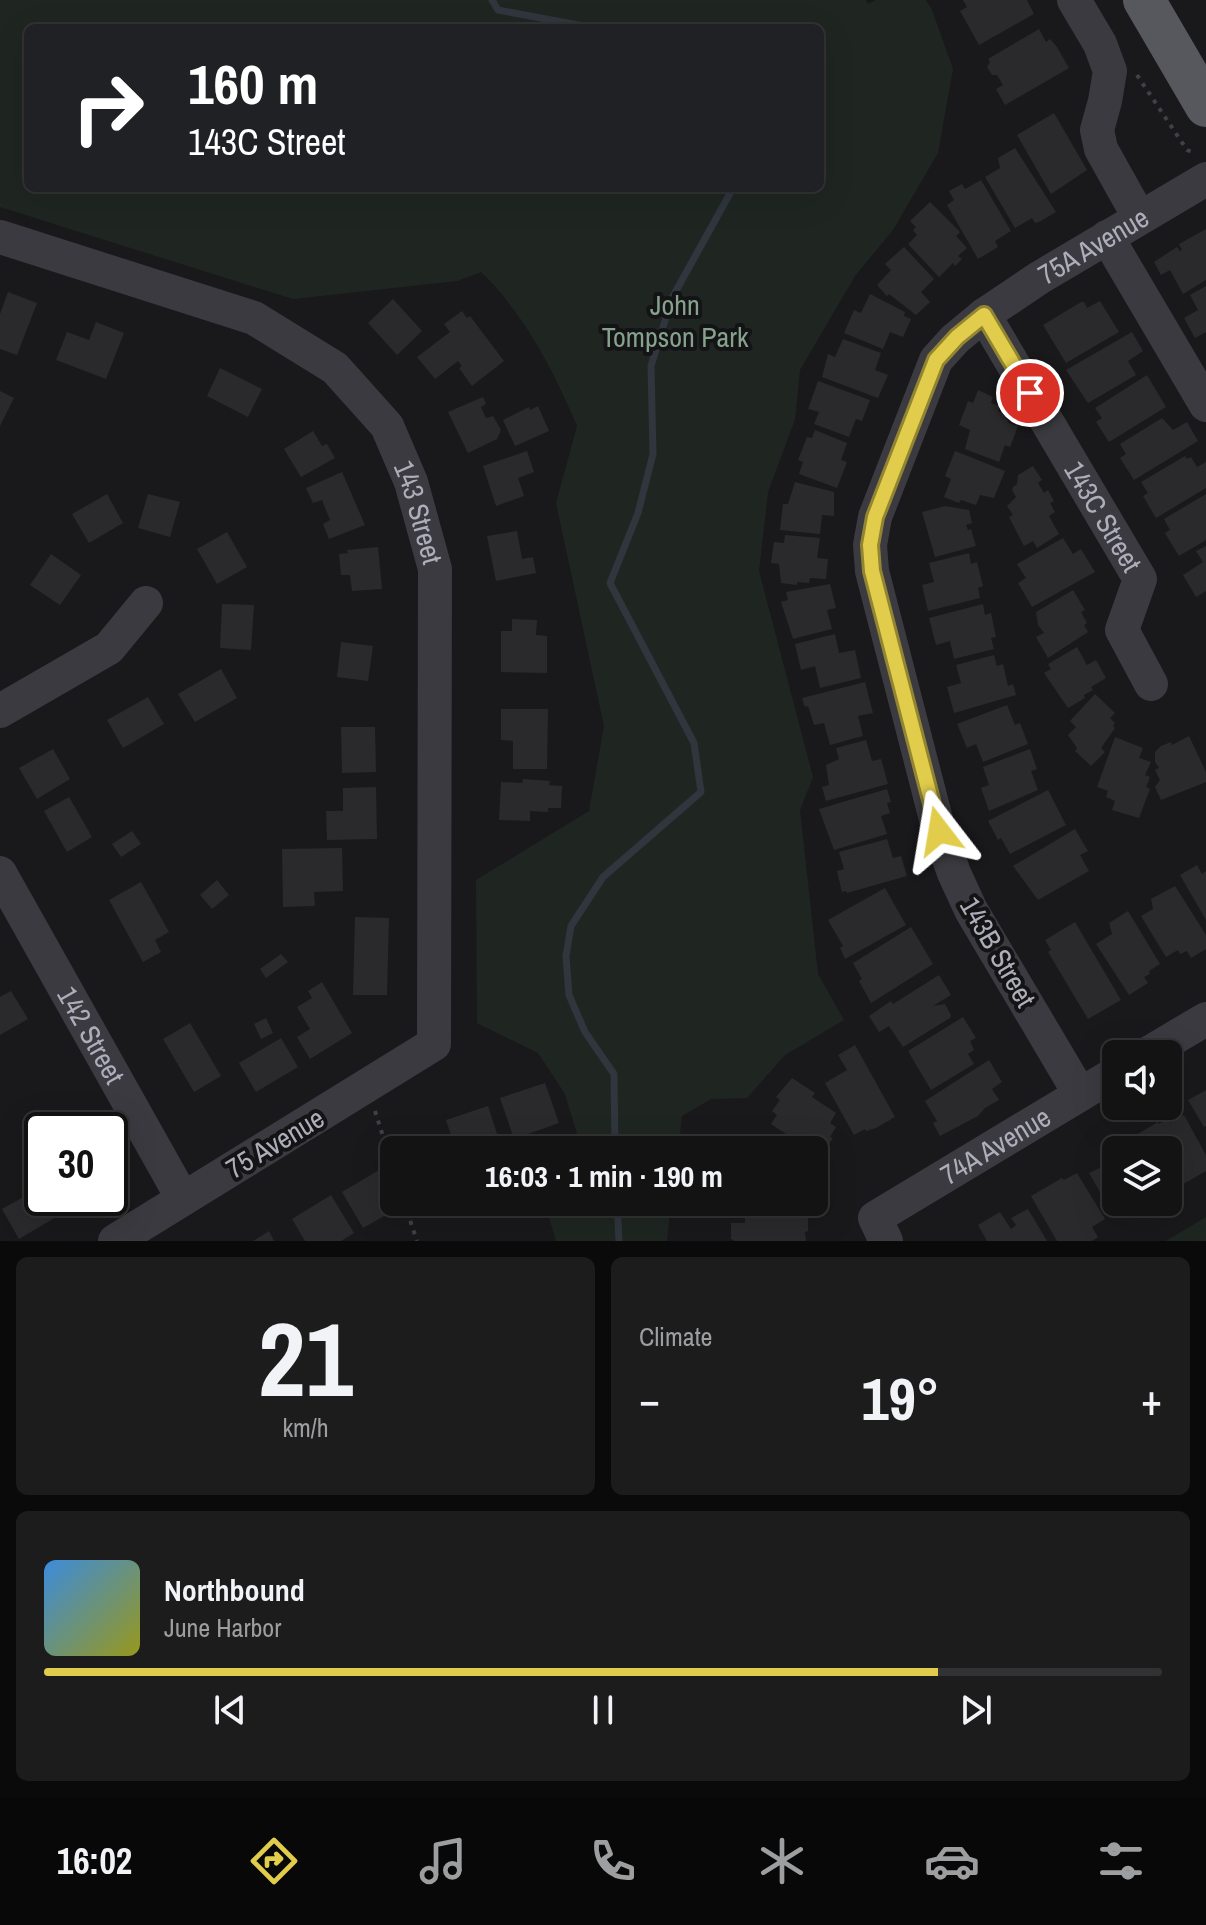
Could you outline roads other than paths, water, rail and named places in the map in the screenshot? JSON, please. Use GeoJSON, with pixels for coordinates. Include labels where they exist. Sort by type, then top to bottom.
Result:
{"type":"FeatureCollection","features":[{"type":"Feature","properties":{"kind":"main road"},"geometry":{"type":"LineString","coordinates":[[1144,0],[1206,106]]}},
{"type":"Feature","properties":{"kind":"street"},"geometry":{"type":"LineString","coordinates":[[1074,0],[1100,44],[1110,71],[1097,130],[1101,149],[1139,217]]}},
{"type":"Feature","properties":{"kind":"street","name":"75A Avenue"},"geometry":{"type":"LineString","coordinates":[[984,315],[1139,217],[1206,179]]}},
{"type":"Feature","properties":{"kind":"street","name":"143 Street"},"geometry":{"type":"LineString","coordinates":[[0,237],[254,318],[335,368],[387,426],[411,482],[435,569],[434,1044]]}},
{"type":"Feature","properties":{"kind":"street"},"geometry":{"type":"LineString","coordinates":[[1107,237],[1206,405]]}},
{"type":"Feature","properties":{"kind":"street","name":"143C Street"},"geometry":{"type":"LineString","coordinates":[[984,315],[1140,579],[1122,630],[1151,684]]}},
{"type":"Feature","properties":{"kind":"street","name":"143B Street"},"geometry":{"type":"LineString","coordinates":[[984,315],[957,337],[936,360],[875,517],[870,545],[872,571],[939,831],[954,873],[971,910],[1080,1094]]}},
{"type":"Feature","properties":{"kind":"street"},"geometry":{"type":"LineString","coordinates":[[0,711],[109,648],[146,603]]}},
{"type":"Feature","properties":{"kind":"street","name":"142 Street"},"geometry":{"type":"LineString","coordinates":[[0,873],[12,923],[183,1199]]}},
{"type":"Feature","properties":{"kind":"street"},"geometry":{"type":"LineString","coordinates":[[1171,1040],[1206,1019]]}},
{"type":"Feature","properties":{"kind":"street","name":"75 Avenue"},"geometry":{"type":"LineString","coordinates":[[115,1241],[434,1044]]}},
{"type":"Feature","properties":{"kind":"street","name":"74A Avenue"},"geometry":{"type":"LineString","coordinates":[[880,1230],[1102,1081]]}},
{"type":"Feature","properties":{"kind":"waterway"},"geometry":{"type":"LineString","coordinates":[[492,0],[498,10],[573,24]]}},
{"type":"Feature","properties":{"kind":"waterway"},"geometry":{"type":"LineString","coordinates":[[615,1136],[614,1074],[585,1032],[569,995],[566,956],[571,926],[603,877],[701,792],[694,743],[610,583],[638,513],[653,454],[651,366],[672,298],[731,192]]}},
{"type":"Feature","properties":{"kind":"waterway"},"geometry":{"type":"LineString","coordinates":[[618,1216],[619,1241]]}},
{"type":"Feature","properties":{"kind":"park label","name":"John Tompson Park"},"geometry":{"type":"Point","coordinates":[675,321]}}]}
